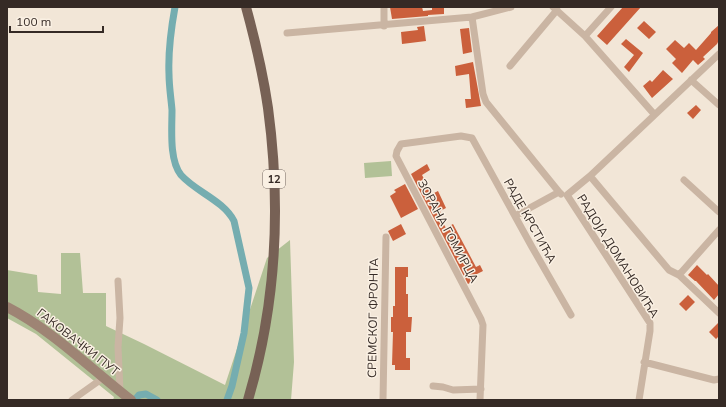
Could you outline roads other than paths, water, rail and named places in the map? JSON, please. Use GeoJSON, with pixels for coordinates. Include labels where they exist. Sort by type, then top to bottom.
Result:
{"type":"FeatureCollection","features":[{"type":"Feature","properties":{"kind":"main road","name":"12"},"geometry":{"type":"LineString","coordinates":[[246,7],[259,56],[268,107],[275,192],[271,285],[266,327],[248,400]]}},
{"type":"Feature","properties":{"kind":"street"},"geometry":{"type":"LineString","coordinates":[[384,7],[384,26]]}},
{"type":"Feature","properties":{"kind":"street"},"geometry":{"type":"LineString","coordinates":[[287,33],[384,26],[472,17],[510,7]]}},
{"type":"Feature","properties":{"kind":"street"},"geometry":{"type":"LineString","coordinates":[[585,36],[611,7]]}},
{"type":"Feature","properties":{"kind":"street"},"geometry":{"type":"LineString","coordinates":[[510,66],[555,9],[585,36],[654,114]]}},
{"type":"Feature","properties":{"kind":"street"},"geometry":{"type":"LineString","coordinates":[[472,17],[483,94],[486,102],[559,192]]}},
{"type":"Feature","properties":{"kind":"street","name":"РАДОЈА ДОМАНОВИЋА"},"geometry":{"type":"LineString","coordinates":[[568,195],[719,54]]}},
{"type":"Feature","properties":{"kind":"street"},"geometry":{"type":"LineString","coordinates":[[691,80],[719,105]]}},
{"type":"Feature","properties":{"kind":"street","name":"ЗОРАНА ГОМИРЦА"},"geometry":{"type":"LineString","coordinates":[[472,138],[461,136],[401,144],[398,147],[396,156],[481,319],[483,325],[480,400]]}},
{"type":"Feature","properties":{"kind":"street","name":"РАДЕ КРСТИЋА"},"geometry":{"type":"LineString","coordinates":[[472,138],[571,315]]}},
{"type":"Feature","properties":{"kind":"street"},"geometry":{"type":"LineString","coordinates":[[590,176],[669,270],[679,275],[719,313]]}},
{"type":"Feature","properties":{"kind":"street"},"geometry":{"type":"LineString","coordinates":[[684,180],[719,212]]}},
{"type":"Feature","properties":{"kind":"street","name":"РАДОЈА ДОМАНОВИЋА"},"geometry":{"type":"LineString","coordinates":[[515,216],[559,192],[568,195],[650,323],[640,400]]}},
{"type":"Feature","properties":{"kind":"street"},"geometry":{"type":"LineString","coordinates":[[679,275],[719,230]]}},
{"type":"Feature","properties":{"kind":"street","name":"СРЕМСКОГ ФРОНТА"},"geometry":{"type":"LineString","coordinates":[[383,400],[386,237]]}},
{"type":"Feature","properties":{"kind":"street"},"geometry":{"type":"LineString","coordinates":[[118,281],[120,318],[118,347],[120,391]]}},
{"type":"Feature","properties":{"kind":"street","name":"ГАКОВАЧКИ ПУТ"},"geometry":{"type":"LineString","coordinates":[[7,307],[21,314],[47,332],[132,400]]}},
{"type":"Feature","properties":{"kind":"street"},"geometry":{"type":"LineString","coordinates":[[644,362],[714,380],[719,379]]}},
{"type":"Feature","properties":{"kind":"street"},"geometry":{"type":"LineString","coordinates":[[72,400],[103,378]]}},
{"type":"Feature","properties":{"kind":"street"},"geometry":{"type":"LineString","coordinates":[[433,386],[453,390],[481,389]]}},
{"type":"Feature","properties":{"kind":"waterway"},"geometry":{"type":"LineString","coordinates":[[175,7],[170,40],[169,83],[172,110],[172,144],[177,169],[187,181],[223,207],[234,221],[249,288],[244,333],[232,386],[227,400]]}},
{"type":"Feature","properties":{"kind":"waterway"},"geometry":{"type":"LineString","coordinates":[[135,400],[139,395],[146,394],[157,400]]}}]}
